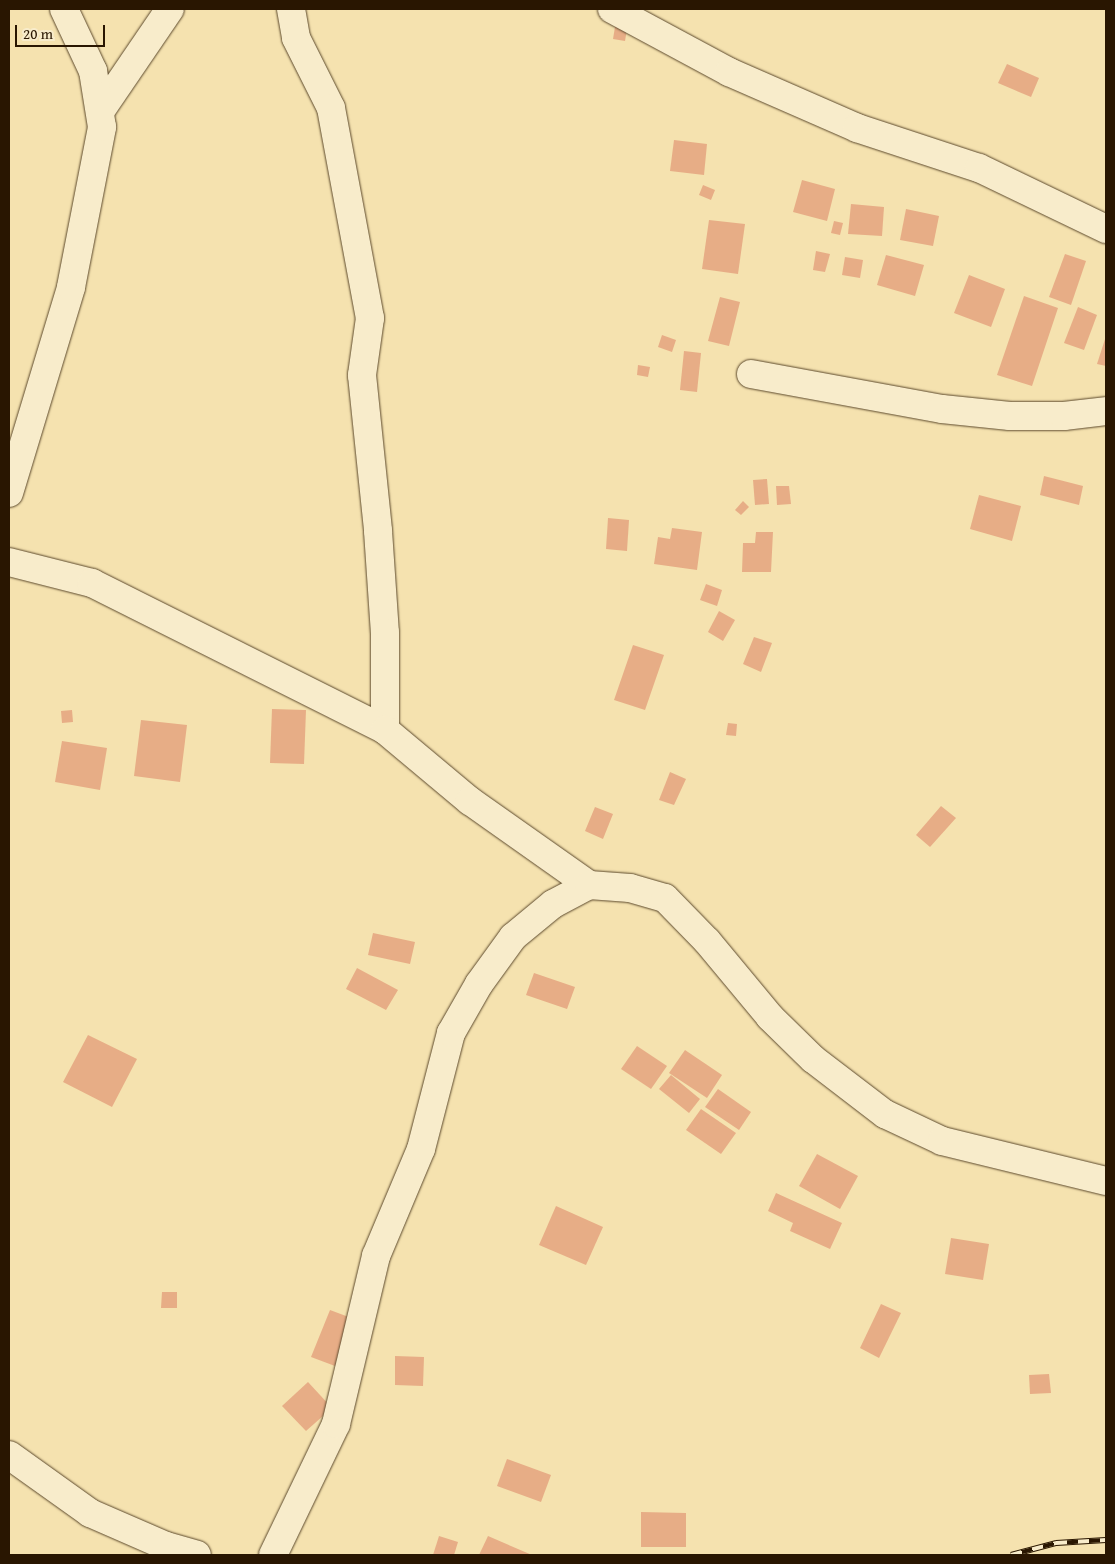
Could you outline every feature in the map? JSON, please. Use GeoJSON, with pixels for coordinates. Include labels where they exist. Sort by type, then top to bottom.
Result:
{"type":"FeatureCollection","features":[{"type":"Feature","properties":{"kind":"street"},"geometry":{"type":"LineString","coordinates":[[9,493],[71,287],[102,127],[101,110],[93,72],[64,9]]}},
{"type":"Feature","properties":{"kind":"street"},"geometry":{"type":"LineString","coordinates":[[101,110],[170,9]]}},
{"type":"Feature","properties":{"kind":"street"},"geometry":{"type":"LineString","coordinates":[[291,9],[296,38],[331,108],[370,318],[362,376],[380,549],[385,633],[385,730]]}},
{"type":"Feature","properties":{"kind":"street"},"geometry":{"type":"LineString","coordinates":[[612,9],[729,72],[857,128],[979,168],[1106,229]]}},
{"type":"Feature","properties":{"kind":"street"},"geometry":{"type":"LineString","coordinates":[[751,374],[942,409],[1010,416],[1064,416],[1106,411]]}},
{"type":"Feature","properties":{"kind":"street"},"geometry":{"type":"LineString","coordinates":[[9,562],[92,583],[385,730],[470,801],[588,885],[630,888],[664,898],[708,941],[770,1017],[813,1060],[885,1114],[942,1141],[1106,1181]]}},
{"type":"Feature","properties":{"kind":"street"},"geometry":{"type":"LineString","coordinates":[[273,1555],[336,1424],[376,1256],[421,1149],[452,1033],[480,984],[513,937],[553,904],[588,885]]}},
{"type":"Feature","properties":{"kind":"street"},"geometry":{"type":"LineString","coordinates":[[9,1455],[90,1513],[166,1546],[197,1555]]}},
{"type":"Feature","properties":{"kind":"building"},"geometry":{"type":"Polygon","coordinates":[[[615,27],[627,29],[625,41],[613,39],[615,27]]]}},
{"type":"Feature","properties":{"kind":"building"},"geometry":{"type":"Polygon","coordinates":[[[1007,64],[1039,78],[1031,97],[998,83],[1007,64]]]}},
{"type":"Feature","properties":{"kind":"building"},"geometry":{"type":"Polygon","coordinates":[[[674,140],[707,144],[704,175],[670,171],[674,140]]]}},
{"type":"Feature","properties":{"kind":"building"},"geometry":{"type":"Polygon","coordinates":[[[802,180],[835,189],[827,221],[793,212],[802,180]]]}},
{"type":"Feature","properties":{"kind":"building"},"geometry":{"type":"Polygon","coordinates":[[[703,185],[715,190],[711,200],[699,195],[703,185]]]}},
{"type":"Feature","properties":{"kind":"building"},"geometry":{"type":"Polygon","coordinates":[[[851,204],[884,207],[882,236],[848,234],[851,204]]]}},
{"type":"Feature","properties":{"kind":"building"},"geometry":{"type":"Polygon","coordinates":[[[906,209],[939,216],[933,246],[900,240],[906,209]]]}},
{"type":"Feature","properties":{"kind":"building"},"geometry":{"type":"Polygon","coordinates":[[[709,220],[745,224],[738,274],[702,269],[709,220]]]}},
{"type":"Feature","properties":{"kind":"building"},"geometry":{"type":"Polygon","coordinates":[[[834,221],[843,223],[840,235],[831,233],[834,221]]]}},
{"type":"Feature","properties":{"kind":"building"},"geometry":{"type":"Polygon","coordinates":[[[816,251],[830,254],[825,272],[813,270],[816,251]]]}},
{"type":"Feature","properties":{"kind":"building"},"geometry":{"type":"Polygon","coordinates":[[[1065,254],[1086,261],[1071,305],[1049,297],[1065,254]]]}},
{"type":"Feature","properties":{"kind":"building"},"geometry":{"type":"Polygon","coordinates":[[[886,255],[924,265],[915,296],[877,285],[886,255]]]}},
{"type":"Feature","properties":{"kind":"building"},"geometry":{"type":"Polygon","coordinates":[[[845,257],[863,260],[860,278],[842,275],[845,257]]]}},
{"type":"Feature","properties":{"kind":"building"},"geometry":{"type":"Polygon","coordinates":[[[969,275],[1005,289],[991,327],[954,313],[969,275]]]}},
{"type":"Feature","properties":{"kind":"building"},"geometry":{"type":"Polygon","coordinates":[[[1024,296],[1058,308],[1032,386],[997,375],[1024,296]]]}},
{"type":"Feature","properties":{"kind":"building"},"geometry":{"type":"Polygon","coordinates":[[[720,297],[740,302],[729,346],[708,341],[720,297]]]}},
{"type":"Feature","properties":{"kind":"building"},"geometry":{"type":"Polygon","coordinates":[[[1078,307],[1097,315],[1084,350],[1064,343],[1078,307]]]}},
{"type":"Feature","properties":{"kind":"building"},"geometry":{"type":"Polygon","coordinates":[[[662,335],[676,340],[672,352],[658,347],[662,335]]]}},
{"type":"Feature","properties":{"kind":"building"},"geometry":{"type":"Polygon","coordinates":[[[1106,336],[1106,366],[1097,364],[1106,336]]]}},
{"type":"Feature","properties":{"kind":"building"},"geometry":{"type":"Polygon","coordinates":[[[684,351],[701,353],[697,392],[680,390],[684,351]]]}},
{"type":"Feature","properties":{"kind":"building"},"geometry":{"type":"Polygon","coordinates":[[[638,365],[650,367],[648,377],[637,375],[638,365]]]}},
{"type":"Feature","properties":{"kind":"building"},"geometry":{"type":"Polygon","coordinates":[[[1044,476],[1083,486],[1079,505],[1040,495],[1044,476]]]}},
{"type":"Feature","properties":{"kind":"building"},"geometry":{"type":"Polygon","coordinates":[[[767,479],[769,504],[755,505],[753,480],[767,479]]]}},
{"type":"Feature","properties":{"kind":"building"},"geometry":{"type":"Polygon","coordinates":[[[776,486],[789,486],[791,504],[777,505],[776,486]]]}},
{"type":"Feature","properties":{"kind":"building"},"geometry":{"type":"Polygon","coordinates":[[[979,495],[1021,506],[1012,541],[970,529],[979,495]]]}},
{"type":"Feature","properties":{"kind":"building"},"geometry":{"type":"Polygon","coordinates":[[[743,501],[749,507],[741,515],[735,510],[743,501]]]}},
{"type":"Feature","properties":{"kind":"building"},"geometry":{"type":"Polygon","coordinates":[[[608,518],[629,520],[627,551],[606,549],[608,518]]]}},
{"type":"Feature","properties":{"kind":"building"},"geometry":{"type":"Polygon","coordinates":[[[672,528],[702,532],[697,570],[654,564],[658,537],[670,539],[672,528]]]}},
{"type":"Feature","properties":{"kind":"building"},"geometry":{"type":"Polygon","coordinates":[[[756,532],[773,532],[771,572],[742,572],[743,543],[755,543],[756,532]]]}},
{"type":"Feature","properties":{"kind":"building"},"geometry":{"type":"Polygon","coordinates":[[[706,584],[722,590],[717,606],[700,600],[706,584]]]}},
{"type":"Feature","properties":{"kind":"building"},"geometry":{"type":"Polygon","coordinates":[[[719,611],[735,620],[723,641],[708,632],[719,611]]]}},
{"type":"Feature","properties":{"kind":"building"},"geometry":{"type":"Polygon","coordinates":[[[754,637],[772,643],[761,672],[743,664],[754,637]]]}},
{"type":"Feature","properties":{"kind":"building"},"geometry":{"type":"Polygon","coordinates":[[[633,645],[664,655],[645,710],[614,700],[633,645]]]}},
{"type":"Feature","properties":{"kind":"building"},"geometry":{"type":"Polygon","coordinates":[[[272,709],[306,710],[304,764],[270,763],[272,709]]]}},
{"type":"Feature","properties":{"kind":"building"},"geometry":{"type":"Polygon","coordinates":[[[72,710],[73,722],[62,723],[61,711],[72,710]]]}},
{"type":"Feature","properties":{"kind":"building"},"geometry":{"type":"Polygon","coordinates":[[[141,720],[187,725],[180,782],[134,776],[141,720]]]}},
{"type":"Feature","properties":{"kind":"building"},"geometry":{"type":"Polygon","coordinates":[[[728,723],[737,724],[736,736],[726,735],[728,723]]]}},
{"type":"Feature","properties":{"kind":"building"},"geometry":{"type":"Polygon","coordinates":[[[62,741],[107,748],[100,790],[55,782],[62,741]]]}},
{"type":"Feature","properties":{"kind":"building"},"geometry":{"type":"Polygon","coordinates":[[[670,772],[686,779],[674,805],[659,800],[670,772]]]}},
{"type":"Feature","properties":{"kind":"building"},"geometry":{"type":"Polygon","coordinates":[[[941,806],[956,818],[930,847],[916,835],[941,806]]]}},
{"type":"Feature","properties":{"kind":"building"},"geometry":{"type":"Polygon","coordinates":[[[595,807],[613,814],[603,839],[585,831],[595,807]]]}},
{"type":"Feature","properties":{"kind":"building"},"geometry":{"type":"Polygon","coordinates":[[[373,933],[415,942],[410,964],[368,955],[373,933]]]}},
{"type":"Feature","properties":{"kind":"building"},"geometry":{"type":"Polygon","coordinates":[[[357,968],[398,990],[386,1010],[346,989],[357,968]]]}},
{"type":"Feature","properties":{"kind":"building"},"geometry":{"type":"Polygon","coordinates":[[[534,973],[575,987],[567,1009],[526,995],[534,973]]]}},
{"type":"Feature","properties":{"kind":"building"},"geometry":{"type":"Polygon","coordinates":[[[88,1035],[137,1059],[112,1107],[63,1082],[88,1035]]]}},
{"type":"Feature","properties":{"kind":"building"},"geometry":{"type":"Polygon","coordinates":[[[637,1046],[667,1066],[651,1089],[621,1069],[637,1046]]]}},
{"type":"Feature","properties":{"kind":"building"},"geometry":{"type":"Polygon","coordinates":[[[685,1050],[722,1075],[707,1098],[669,1073],[685,1050]]]}},
{"type":"Feature","properties":{"kind":"building"},"geometry":{"type":"Polygon","coordinates":[[[671,1075],[700,1099],[689,1113],[659,1089],[671,1075]]]}},
{"type":"Feature","properties":{"kind":"building"},"geometry":{"type":"Polygon","coordinates":[[[718,1089],[751,1112],[739,1130],[705,1107],[718,1089]]]}},
{"type":"Feature","properties":{"kind":"building"},"geometry":{"type":"Polygon","coordinates":[[[701,1109],[736,1133],[721,1154],[686,1130],[701,1109]]]}},
{"type":"Feature","properties":{"kind":"building"},"geometry":{"type":"Polygon","coordinates":[[[817,1154],[858,1176],[840,1209],[799,1186],[817,1154]]]}},
{"type":"Feature","properties":{"kind":"building"},"geometry":{"type":"Polygon","coordinates":[[[776,1193],[842,1223],[830,1249],[790,1231],[793,1223],[768,1211],[776,1193]]]}},
{"type":"Feature","properties":{"kind":"building"},"geometry":{"type":"Polygon","coordinates":[[[556,1206],[603,1227],[586,1265],[539,1245],[556,1206]]]}},
{"type":"Feature","properties":{"kind":"building"},"geometry":{"type":"Polygon","coordinates":[[[951,1238],[989,1244],[983,1280],[945,1274],[951,1238]]]}},
{"type":"Feature","properties":{"kind":"building"},"geometry":{"type":"Polygon","coordinates":[[[162,1292],[177,1292],[177,1308],[161,1308],[162,1292]]]}},
{"type":"Feature","properties":{"kind":"building"},"geometry":{"type":"Polygon","coordinates":[[[881,1304],[901,1313],[879,1358],[860,1348],[881,1304]]]}},
{"type":"Feature","properties":{"kind":"building"},"geometry":{"type":"Polygon","coordinates":[[[330,1310],[354,1319],[335,1366],[311,1357],[330,1310]]]}},
{"type":"Feature","properties":{"kind":"building"},"geometry":{"type":"Polygon","coordinates":[[[395,1356],[424,1357],[423,1386],[395,1385],[395,1356]]]}},
{"type":"Feature","properties":{"kind":"building"},"geometry":{"type":"Polygon","coordinates":[[[1049,1374],[1051,1393],[1030,1394],[1029,1375],[1049,1374]]]}},
{"type":"Feature","properties":{"kind":"building"},"geometry":{"type":"Polygon","coordinates":[[[308,1382],[332,1408],[306,1431],[282,1406],[308,1382]]]}},
{"type":"Feature","properties":{"kind":"building"},"geometry":{"type":"Polygon","coordinates":[[[507,1459],[551,1475],[541,1502],[497,1486],[507,1459]]]}},
{"type":"Feature","properties":{"kind":"building"},"geometry":{"type":"Polygon","coordinates":[[[641,1512],[686,1513],[686,1547],[641,1547],[641,1512]]]}},
{"type":"Feature","properties":{"kind":"building"},"geometry":{"type":"Polygon","coordinates":[[[439,1536],[458,1542],[454,1555],[433,1555],[439,1536]]]}},
{"type":"Feature","properties":{"kind":"building"},"geometry":{"type":"Polygon","coordinates":[[[488,1536],[532,1555],[479,1555],[488,1536]]]}},
{"type":"Feature","properties":{"kind":"railway"},"geometry":{"type":"LineString","coordinates":[[1011,1555],[1056,1543],[1106,1540]]}}]}
